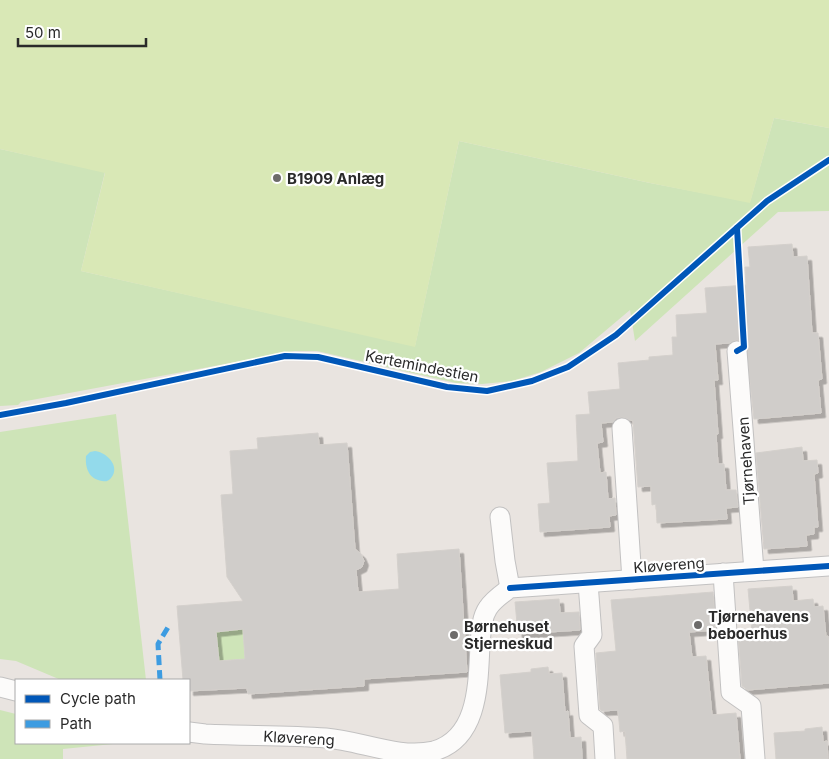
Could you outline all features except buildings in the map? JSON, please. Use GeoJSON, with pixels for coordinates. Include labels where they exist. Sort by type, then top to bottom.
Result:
{"type":"FeatureCollection","features":[{"type":"Feature","properties":{"kind":"street","name":"Tjørnehaven"},"geometry":{"type":"LineString","coordinates":[[737,351],[754,571]]}},
{"type":"Feature","properties":{"kind":"street"},"geometry":{"type":"LineString","coordinates":[[622,428],[632,580]]}},
{"type":"Feature","properties":{"kind":"street"},"geometry":{"type":"LineString","coordinates":[[500,517],[510,588]]}},
{"type":"Feature","properties":{"kind":"street","name":"Kløvereng"},"geometry":{"type":"LineString","coordinates":[[190,732],[328,738],[365,745],[401,755],[432,752],[447,746],[462,732],[471,715],[478,688],[481,628],[487,610],[499,595],[510,588],[829,566]]}},
{"type":"Feature","properties":{"kind":"street"},"geometry":{"type":"LineString","coordinates":[[722,573],[731,692],[751,706],[755,759]]}},
{"type":"Feature","properties":{"kind":"street"},"geometry":{"type":"LineString","coordinates":[[588,583],[592,635],[584,646],[589,715],[603,726],[605,759]]}},
{"type":"Feature","properties":{"kind":"street"},"geometry":{"type":"LineString","coordinates":[[0,687],[15,692]]}},
{"type":"Feature","properties":{"kind":"green space","name":"B1909 Anlæg"},"geometry":{"type":"Polygon","coordinates":[[[0,0],[829,0],[829,128],[774,118],[750,203],[459,141],[415,347],[81,271],[105,173],[0,149],[0,0]]]}},
{"type":"Feature","properties":{"kind":"green space"},"geometry":{"type":"Polygon","coordinates":[[[774,118],[829,128],[829,211],[778,212],[635,341],[630,310],[579,353],[541,372],[512,381],[482,384],[456,383],[317,351],[295,351],[21,402],[18,405],[0,406],[0,149],[105,172],[81,271],[415,346],[459,141],[650,183],[750,202],[774,118]]]}},
{"type":"Feature","properties":{"kind":"green space"},"geometry":{"type":"Polygon","coordinates":[[[116,414],[146,679],[59,679],[16,661],[0,659],[0,432],[116,414]]]}},
{"type":"Feature","properties":{"kind":"green space"},"geometry":{"type":"Polygon","coordinates":[[[243,629],[245,659],[219,661],[216,632],[243,629]]]}},
{"type":"Feature","properties":{"kind":"green space"},"geometry":{"type":"Polygon","coordinates":[[[0,710],[15,714],[15,744],[113,744],[63,749],[63,759],[0,759],[0,710]]]}},
{"type":"Feature","properties":{"kind":"water"},"geometry":{"type":"Polygon","coordinates":[[[95,451],[109,458],[114,467],[113,476],[107,481],[94,478],[87,469],[86,456],[90,452],[95,451]]]}},
{"type":"Feature","properties":{"kind":"marked path"},"geometry":{"type":"LineString","coordinates":[[160,679],[158,644],[170,624]]}},
{"type":"Feature","properties":{"kind":"cycle path","name":"Kertemindestien"},"geometry":{"type":"LineString","coordinates":[[0,415],[66,403],[285,356],[318,357],[447,387],[487,391],[532,381],[568,367],[616,335],[767,201],[829,160]]}},
{"type":"Feature","properties":{"kind":"cycle path"},"geometry":{"type":"LineString","coordinates":[[737,228],[744,347],[737,351]]}},
{"type":"Feature","properties":{"kind":"cycle path"},"geometry":{"type":"LineString","coordinates":[[510,588],[829,566]]}},
{"type":"Feature","properties":{"kind":"place","name":"B1909 Anlæg"},"geometry":{"type":"Point","coordinates":[277,178]}},
{"type":"Feature","properties":{"kind":"place","name":"Tjørnehavens beboerhus"},"geometry":{"type":"Point","coordinates":[698,625]}},
{"type":"Feature","properties":{"kind":"place","name":"Børnehuset Stjerneskud"},"geometry":{"type":"Point","coordinates":[454,635]}}]}
